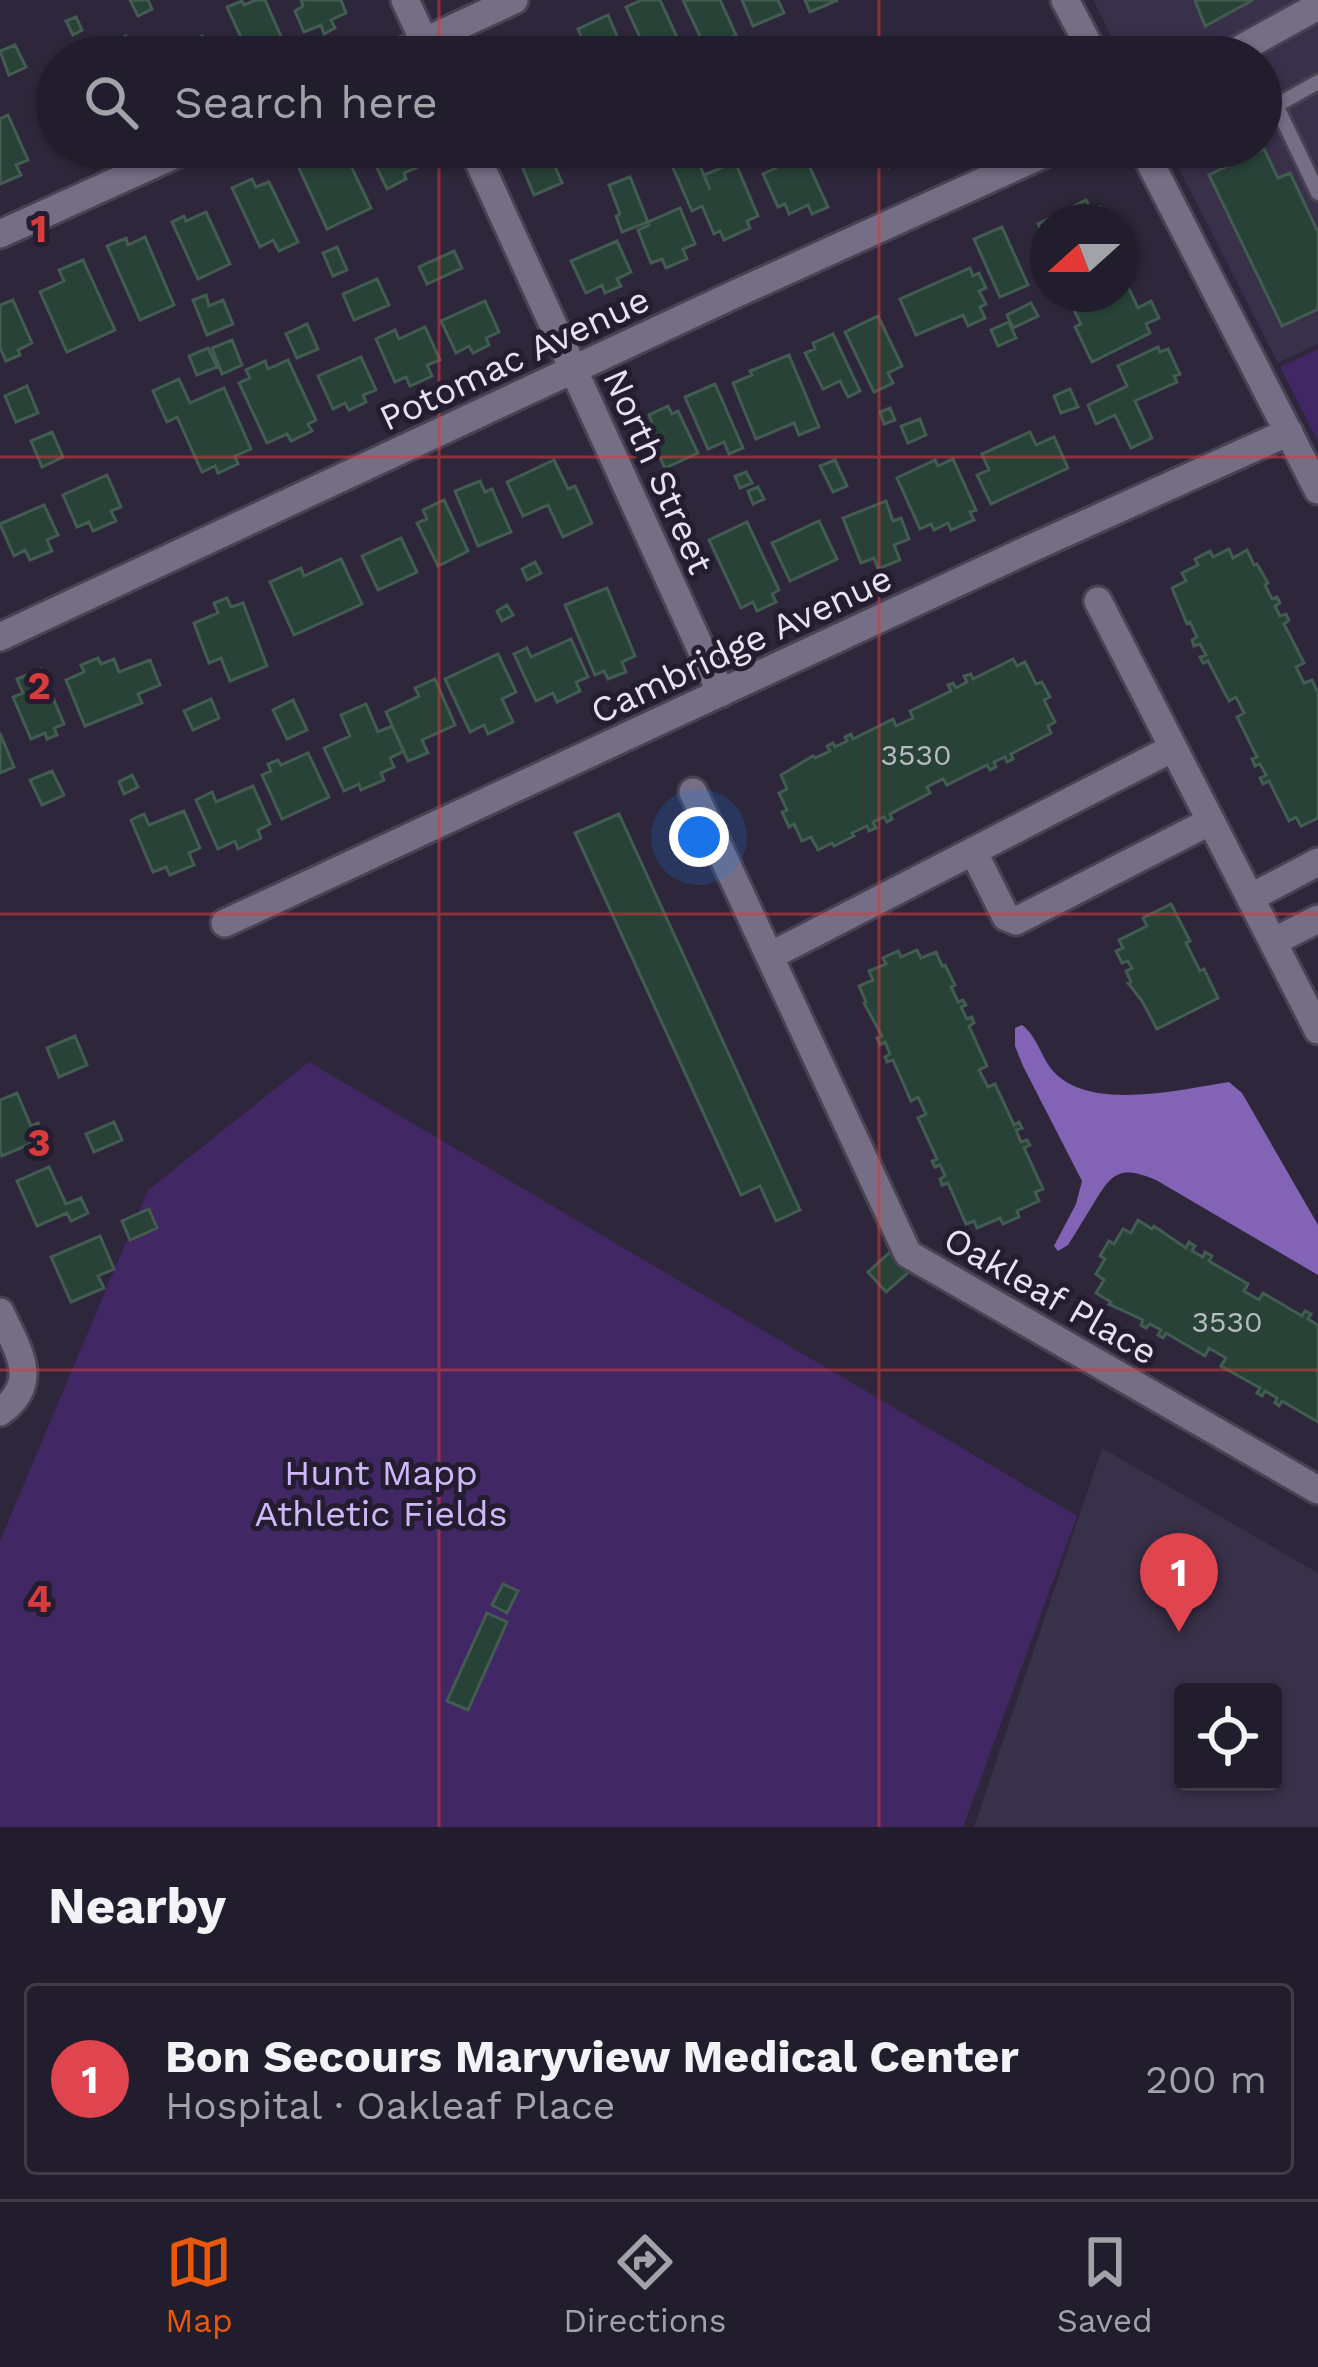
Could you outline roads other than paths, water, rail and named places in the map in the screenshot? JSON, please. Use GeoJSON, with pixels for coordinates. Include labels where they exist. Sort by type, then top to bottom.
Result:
{"type":"FeatureCollection","features":[{"type":"Feature","properties":{"kind":"street"},"geometry":{"type":"LineString","coordinates":[[405,0],[422,36]]}},
{"type":"Feature","properties":{"kind":"street"},"geometry":{"type":"LineString","coordinates":[[451,36],[514,0]]}},
{"type":"Feature","properties":{"kind":"street"},"geometry":{"type":"LineString","coordinates":[[1065,0],[1084,36]]}},
{"type":"Feature","properties":{"kind":"street"},"geometry":{"type":"LineString","coordinates":[[1264,36],[1318,6]]}},
{"type":"Feature","properties":{"kind":"street"},"geometry":{"type":"LineString","coordinates":[[0,234],[146,168]]}},
{"type":"Feature","properties":{"kind":"street","name":"North Street"},"geometry":{"type":"LineString","coordinates":[[482,168],[721,693]]}},
{"type":"Feature","properties":{"kind":"street","name":"Potomac Avenue"},"geometry":{"type":"LineString","coordinates":[[0,637],[1013,168]]}},
{"type":"Feature","properties":{"kind":"street"},"geometry":{"type":"LineString","coordinates":[[1153,168],[1318,490]]}},
{"type":"Feature","properties":{"kind":"street","name":"Cambridge Avenue"},"geometry":{"type":"LineString","coordinates":[[225,923],[1289,432]]}},
{"type":"Feature","properties":{"kind":"street"},"geometry":{"type":"LineString","coordinates":[[1098,602],[1318,1030]]}},
{"type":"Feature","properties":{"kind":"street"},"geometry":{"type":"LineString","coordinates":[[770,956],[1174,748]]}},
{"type":"Feature","properties":{"kind":"street","name":"Oakleaf Place"},"geometry":{"type":"LineString","coordinates":[[694,792],[908,1254],[1318,1490]]}},
{"type":"Feature","properties":{"kind":"street"},"geometry":{"type":"LineString","coordinates":[[973,851],[1006,917],[1016,921],[1210,820]]}},
{"type":"Feature","properties":{"kind":"street"},"geometry":{"type":"LineString","coordinates":[[1250,898],[1318,862]]}},
{"type":"Feature","properties":{"kind":"street"},"geometry":{"type":"LineString","coordinates":[[1273,942],[1318,919]]}},
{"type":"Feature","properties":{"kind":"street"},"geometry":{"type":"LineString","coordinates":[[0,1312],[25,1370],[15,1401],[0,1412]]}},
{"type":"Feature","properties":{"kind":"lane"},"geometry":{"type":"LineString","coordinates":[[1282,102],[1318,82]]}},
{"type":"Feature","properties":{"kind":"lane"},"geometry":{"type":"LineString","coordinates":[[1282,118],[1318,193]]}},
{"type":"Feature","properties":{"kind":"place","name":"Bon Secours Maryview Medical Center"},"geometry":{"type":"Point","coordinates":[1179,1632]}},
{"type":"Feature","properties":{"kind":"park label","name":"Hunt Mapp Athletic Fields"},"geometry":{"type":"Point","coordinates":[381,1492]}}]}
